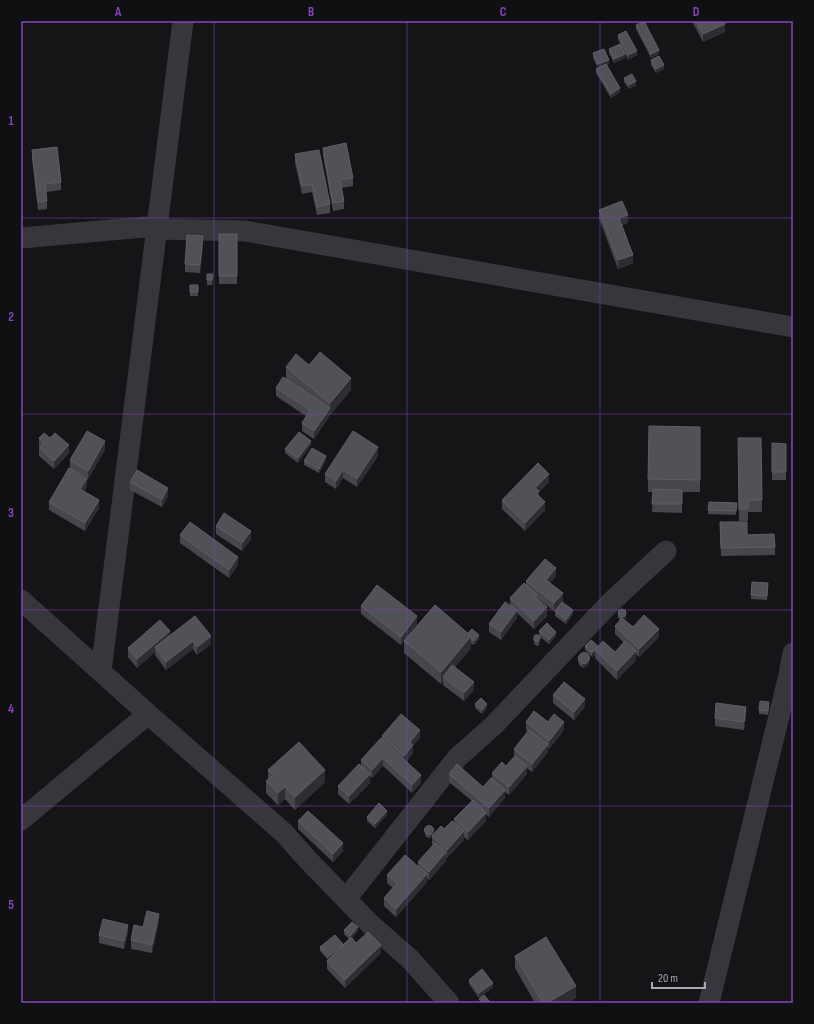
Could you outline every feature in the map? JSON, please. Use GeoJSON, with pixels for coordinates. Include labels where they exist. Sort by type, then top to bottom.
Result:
{"type":"FeatureCollection","features":[{"type":"Feature","properties":{"kind":"street"},"geometry":{"type":"LineString","coordinates":[[101,671],[183,21]]}},
{"type":"Feature","properties":{"kind":"street"},"geometry":{"type":"LineString","coordinates":[[21,238],[145,227],[157,229],[245,231],[793,326]]}},
{"type":"Feature","properties":{"kind":"street"},"geometry":{"type":"LineString","coordinates":[[346,899],[457,758],[494,725],[610,603],[666,551]]}},
{"type":"Feature","properties":{"kind":"street"},"geometry":{"type":"LineString","coordinates":[[21,600],[284,833],[370,924],[410,959],[449,1003]]}},
{"type":"Feature","properties":{"kind":"street"},"geometry":{"type":"LineString","coordinates":[[709,1003],[793,653]]}},
{"type":"Feature","properties":{"kind":"street"},"geometry":{"type":"LineString","coordinates":[[21,820],[148,714]]}},
{"type":"Feature","properties":{"kind":"building"},"geometry":{"type":"Polygon","coordinates":[[[644,21],[659,50],[651,54],[636,25],[644,21]]]}},
{"type":"Feature","properties":{"kind":"building"},"geometry":{"type":"Polygon","coordinates":[[[696,21],[724,21],[725,24],[703,34],[696,21]]]}},
{"type":"Feature","properties":{"kind":"building"},"geometry":{"type":"Polygon","coordinates":[[[626,31],[637,51],[628,55],[618,35],[626,31]]]}},
{"type":"Feature","properties":{"kind":"building"},"geometry":{"type":"Polygon","coordinates":[[[620,44],[625,54],[614,59],[609,49],[620,44]]]}},
{"type":"Feature","properties":{"kind":"building"},"geometry":{"type":"Polygon","coordinates":[[[604,49],[609,60],[598,64],[593,53],[604,49]]]}},
{"type":"Feature","properties":{"kind":"building"},"geometry":{"type":"Polygon","coordinates":[[[659,56],[664,65],[656,69],[651,60],[659,56]]]}},
{"type":"Feature","properties":{"kind":"building"},"geometry":{"type":"Polygon","coordinates":[[[606,64],[620,88],[611,94],[596,69],[606,64]]]}},
{"type":"Feature","properties":{"kind":"building"},"geometry":{"type":"Polygon","coordinates":[[[632,74],[636,81],[629,85],[624,78],[632,74]]]}},
{"type":"Feature","properties":{"kind":"building"},"geometry":{"type":"Polygon","coordinates":[[[346,143],[353,178],[340,180],[344,201],[333,203],[323,148],[346,143]]]}},
{"type":"Feature","properties":{"kind":"building"},"geometry":{"type":"Polygon","coordinates":[[[57,147],[61,182],[45,184],[47,201],[38,202],[32,150],[57,147]]]}},
{"type":"Feature","properties":{"kind":"building"},"geometry":{"type":"Polygon","coordinates":[[[319,150],[330,204],[317,207],[312,184],[302,186],[295,154],[319,150]]]}},
{"type":"Feature","properties":{"kind":"building"},"geometry":{"type":"Polygon","coordinates":[[[622,201],[628,215],[619,218],[633,255],[618,260],[599,210],[622,201]]]}},
{"type":"Feature","properties":{"kind":"building"},"geometry":{"type":"Polygon","coordinates":[[[219,234],[237,234],[237,276],[219,276],[219,234]]]}},
{"type":"Feature","properties":{"kind":"building"},"geometry":{"type":"Polygon","coordinates":[[[187,235],[203,236],[200,265],[185,264],[187,235]]]}},
{"type":"Feature","properties":{"kind":"building"},"geometry":{"type":"Polygon","coordinates":[[[207,274],[213,274],[212,280],[207,280],[207,274]]]}},
{"type":"Feature","properties":{"kind":"building"},"geometry":{"type":"Polygon","coordinates":[[[190,285],[198,285],[198,292],[190,292],[190,285]]]}},
{"type":"Feature","properties":{"kind":"building"},"geometry":{"type":"Polygon","coordinates":[[[320,352],[351,378],[330,403],[286,367],[296,354],[309,365],[320,352]]]}},
{"type":"Feature","properties":{"kind":"building"},"geometry":{"type":"Polygon","coordinates":[[[283,377],[330,408],[314,431],[302,423],[310,410],[276,388],[283,377]]]}},
{"type":"Feature","properties":{"kind":"building"},"geometry":{"type":"Polygon","coordinates":[[[649,426],[700,427],[700,480],[648,479],[649,426]]]}},
{"type":"Feature","properties":{"kind":"building"},"geometry":{"type":"Polygon","coordinates":[[[87,431],[105,441],[88,471],[70,460],[87,431]]]}},
{"type":"Feature","properties":{"kind":"building"},"geometry":{"type":"Polygon","coordinates":[[[353,431],[378,447],[357,479],[343,470],[336,481],[325,474],[353,431]]]}},
{"type":"Feature","properties":{"kind":"building"},"geometry":{"type":"Polygon","coordinates":[[[299,432],[311,441],[298,458],[285,449],[299,432]]]}},
{"type":"Feature","properties":{"kind":"building"},"geometry":{"type":"Polygon","coordinates":[[[44,433],[50,438],[55,433],[69,445],[54,461],[39,448],[44,443],[39,438],[44,433]]]}},
{"type":"Feature","properties":{"kind":"building"},"geometry":{"type":"Polygon","coordinates":[[[738,438],[761,438],[762,500],[748,500],[748,509],[739,509],[738,438]]]}},
{"type":"Feature","properties":{"kind":"building"},"geometry":{"type":"Polygon","coordinates":[[[772,443],[786,444],[786,472],[772,472],[772,443]]]}},
{"type":"Feature","properties":{"kind":"building"},"geometry":{"type":"Polygon","coordinates":[[[312,448],[326,456],[319,469],[304,461],[312,448]]]}},
{"type":"Feature","properties":{"kind":"building"},"geometry":{"type":"Polygon","coordinates":[[[538,463],[549,474],[535,488],[539,491],[537,494],[545,502],[525,523],[502,500],[538,463]]]}},
{"type":"Feature","properties":{"kind":"building"},"geometry":{"type":"Polygon","coordinates":[[[69,468],[87,479],[80,489],[99,500],[85,523],[49,502],[69,468]]]}},
{"type":"Feature","properties":{"kind":"building"},"geometry":{"type":"Polygon","coordinates":[[[137,470],[168,488],[162,499],[130,482],[137,470]]]}},
{"type":"Feature","properties":{"kind":"building"},"geometry":{"type":"Polygon","coordinates":[[[653,489],[682,490],[682,504],[652,504],[653,489]]]}},
{"type":"Feature","properties":{"kind":"building"},"geometry":{"type":"Polygon","coordinates":[[[709,502],[737,503],[736,511],[708,510],[709,502]]]}},
{"type":"Feature","properties":{"kind":"building"},"geometry":{"type":"Polygon","coordinates":[[[224,513],[251,531],[242,543],[216,526],[224,513]]]}},
{"type":"Feature","properties":{"kind":"building"},"geometry":{"type":"Polygon","coordinates":[[[190,522],[238,557],[229,570],[180,535],[190,522]]]}},
{"type":"Feature","properties":{"kind":"building"},"geometry":{"type":"Polygon","coordinates":[[[720,522],[747,522],[747,535],[774,534],[775,547],[721,548],[720,522]]]}},
{"type":"Feature","properties":{"kind":"building"},"geometry":{"type":"Polygon","coordinates":[[[545,559],[556,568],[546,580],[563,593],[554,603],[526,581],[545,559]]]}},
{"type":"Feature","properties":{"kind":"building"},"geometry":{"type":"Polygon","coordinates":[[[752,582],[768,583],[767,596],[751,595],[752,582]]]}},
{"type":"Feature","properties":{"kind":"building"},"geometry":{"type":"Polygon","coordinates":[[[524,583],[537,595],[535,597],[547,607],[534,621],[510,598],[524,583]]]}},
{"type":"Feature","properties":{"kind":"building"},"geometry":{"type":"Polygon","coordinates":[[[377,585],[417,616],[401,637],[361,606],[377,585]]]}},
{"type":"Feature","properties":{"kind":"building"},"geometry":{"type":"Polygon","coordinates":[[[505,602],[517,610],[501,632],[489,624],[505,602]]]}},
{"type":"Feature","properties":{"kind":"building"},"geometry":{"type":"Polygon","coordinates":[[[562,602],[573,610],[566,620],[555,611],[562,602]]]}},
{"type":"Feature","properties":{"kind":"building"},"geometry":{"type":"Polygon","coordinates":[[[435,605],[471,636],[441,672],[404,641],[435,605]]]}},
{"type":"Feature","properties":{"kind":"building"},"geometry":{"type":"Polygon","coordinates":[[[622,609],[625,610],[625,616],[622,617],[619,616],[618,613],[619,610],[622,609]]]}},
{"type":"Feature","properties":{"kind":"building"},"geometry":{"type":"Polygon","coordinates":[[[644,615],[659,629],[639,649],[615,626],[622,618],[633,627],[644,615]]]}},
{"type":"Feature","properties":{"kind":"building"},"geometry":{"type":"Polygon","coordinates":[[[195,616],[211,636],[197,647],[193,641],[166,662],[155,647],[195,616]]]}},
{"type":"Feature","properties":{"kind":"building"},"geometry":{"type":"Polygon","coordinates":[[[160,620],[170,631],[137,659],[128,648],[160,620]]]}},
{"type":"Feature","properties":{"kind":"building"},"geometry":{"type":"Polygon","coordinates":[[[547,623],[556,632],[549,640],[539,631],[547,623]]]}},
{"type":"Feature","properties":{"kind":"building"},"geometry":{"type":"Polygon","coordinates":[[[472,629],[479,635],[474,641],[468,633],[472,629]]]}},
{"type":"Feature","properties":{"kind":"building"},"geometry":{"type":"Polygon","coordinates":[[[535,635],[540,637],[538,642],[534,640],[535,635]]]}},
{"type":"Feature","properties":{"kind":"building"},"geometry":{"type":"Polygon","coordinates":[[[591,640],[598,646],[592,653],[585,646],[591,640]]]}},
{"type":"Feature","properties":{"kind":"building"},"geometry":{"type":"Polygon","coordinates":[[[603,641],[615,652],[625,641],[636,651],[617,671],[595,650],[603,641]]]}},
{"type":"Feature","properties":{"kind":"building"},"geometry":{"type":"Polygon","coordinates":[[[582,653],[586,653],[588,654],[588,662],[582,663],[579,660],[579,656],[582,653]]]}},
{"type":"Feature","properties":{"kind":"building"},"geometry":{"type":"Polygon","coordinates":[[[452,665],[474,682],[464,693],[443,677],[452,665]]]}},
{"type":"Feature","properties":{"kind":"building"},"geometry":{"type":"Polygon","coordinates":[[[564,682],[585,699],[574,712],[553,695],[564,682]]]}},
{"type":"Feature","properties":{"kind":"building"},"geometry":{"type":"Polygon","coordinates":[[[481,698],[487,704],[482,710],[475,704],[481,698]]]}},
{"type":"Feature","properties":{"kind":"building"},"geometry":{"type":"Polygon","coordinates":[[[760,701],[769,702],[768,711],[759,710],[760,701]]]}},
{"type":"Feature","properties":{"kind":"building"},"geometry":{"type":"Polygon","coordinates":[[[716,703],[746,707],[744,722],[715,718],[716,703]]]}},
{"type":"Feature","properties":{"kind":"building"},"geometry":{"type":"Polygon","coordinates":[[[534,711],[548,722],[554,714],[564,722],[549,741],[526,722],[534,711]]]}},
{"type":"Feature","properties":{"kind":"building"},"geometry":{"type":"Polygon","coordinates":[[[401,714],[420,730],[410,742],[413,745],[404,756],[382,736],[401,714]]]}},
{"type":"Feature","properties":{"kind":"building"},"geometry":{"type":"Polygon","coordinates":[[[529,730],[548,744],[532,764],[514,749],[529,730]]]}},
{"type":"Feature","properties":{"kind":"building"},"geometry":{"type":"Polygon","coordinates":[[[381,738],[421,775],[412,785],[383,758],[372,770],[361,760],[381,738]]]}},
{"type":"Feature","properties":{"kind":"building"},"geometry":{"type":"Polygon","coordinates":[[[299,742],[325,770],[295,797],[285,787],[278,793],[266,781],[273,775],[268,770],[299,742]]]}},
{"type":"Feature","properties":{"kind":"building"},"geometry":{"type":"Polygon","coordinates":[[[515,756],[527,766],[509,787],[492,773],[502,762],[506,766],[515,756]]]}},
{"type":"Feature","properties":{"kind":"building"},"geometry":{"type":"Polygon","coordinates":[[[359,764],[370,774],[349,796],[338,786],[359,764]]]}},
{"type":"Feature","properties":{"kind":"building"},"geometry":{"type":"Polygon","coordinates":[[[457,764],[483,787],[491,778],[505,790],[489,808],[449,774],[457,764]]]}},
{"type":"Feature","properties":{"kind":"building"},"geometry":{"type":"Polygon","coordinates":[[[473,800],[486,813],[468,832],[454,819],[473,800]]]}},
{"type":"Feature","properties":{"kind":"building"},"geometry":{"type":"Polygon","coordinates":[[[379,803],[387,811],[375,824],[367,817],[379,803]]]}},
{"type":"Feature","properties":{"kind":"building"},"geometry":{"type":"Polygon","coordinates":[[[308,811],[343,843],[333,854],[298,821],[308,811]]]}},
{"type":"Feature","properties":{"kind":"building"},"geometry":{"type":"Polygon","coordinates":[[[452,821],[464,831],[447,850],[432,836],[441,826],[444,829],[452,821]]]}},
{"type":"Feature","properties":{"kind":"building"},"geometry":{"type":"Polygon","coordinates":[[[427,826],[431,826],[433,830],[431,834],[427,834],[425,832],[425,828],[427,826]]]}},
{"type":"Feature","properties":{"kind":"building"},"geometry":{"type":"Polygon","coordinates":[[[435,843],[446,852],[429,872],[418,862],[435,843]]]}},
{"type":"Feature","properties":{"kind":"building"},"geometry":{"type":"Polygon","coordinates":[[[405,855],[427,874],[396,909],[384,898],[397,883],[387,875],[405,855]]]}},
{"type":"Feature","properties":{"kind":"building"},"geometry":{"type":"Polygon","coordinates":[[[147,911],[159,914],[152,945],[131,940],[134,925],[143,927],[147,911]]]}},
{"type":"Feature","properties":{"kind":"building"},"geometry":{"type":"Polygon","coordinates":[[[103,919],[128,925],[124,941],[99,935],[103,919]]]}},
{"type":"Feature","properties":{"kind":"building"},"geometry":{"type":"Polygon","coordinates":[[[352,922],[358,927],[350,936],[344,930],[352,922]]]}},
{"type":"Feature","properties":{"kind":"building"},"geometry":{"type":"Polygon","coordinates":[[[368,932],[381,945],[345,980],[327,961],[351,937],[356,943],[368,932]]]}},
{"type":"Feature","properties":{"kind":"building"},"geometry":{"type":"Polygon","coordinates":[[[335,935],[343,944],[328,957],[320,947],[335,935]]]}},
{"type":"Feature","properties":{"kind":"building"},"geometry":{"type":"Polygon","coordinates":[[[546,937],[576,986],[547,1003],[543,1003],[515,956],[546,937]]]}},
{"type":"Feature","properties":{"kind":"building"},"geometry":{"type":"Polygon","coordinates":[[[482,969],[493,983],[479,993],[469,980],[482,969]]]}},
{"type":"Feature","properties":{"kind":"building"},"geometry":{"type":"Polygon","coordinates":[[[484,995],[490,1002],[489,1003],[482,1003],[479,999],[484,995]]]}}]}
